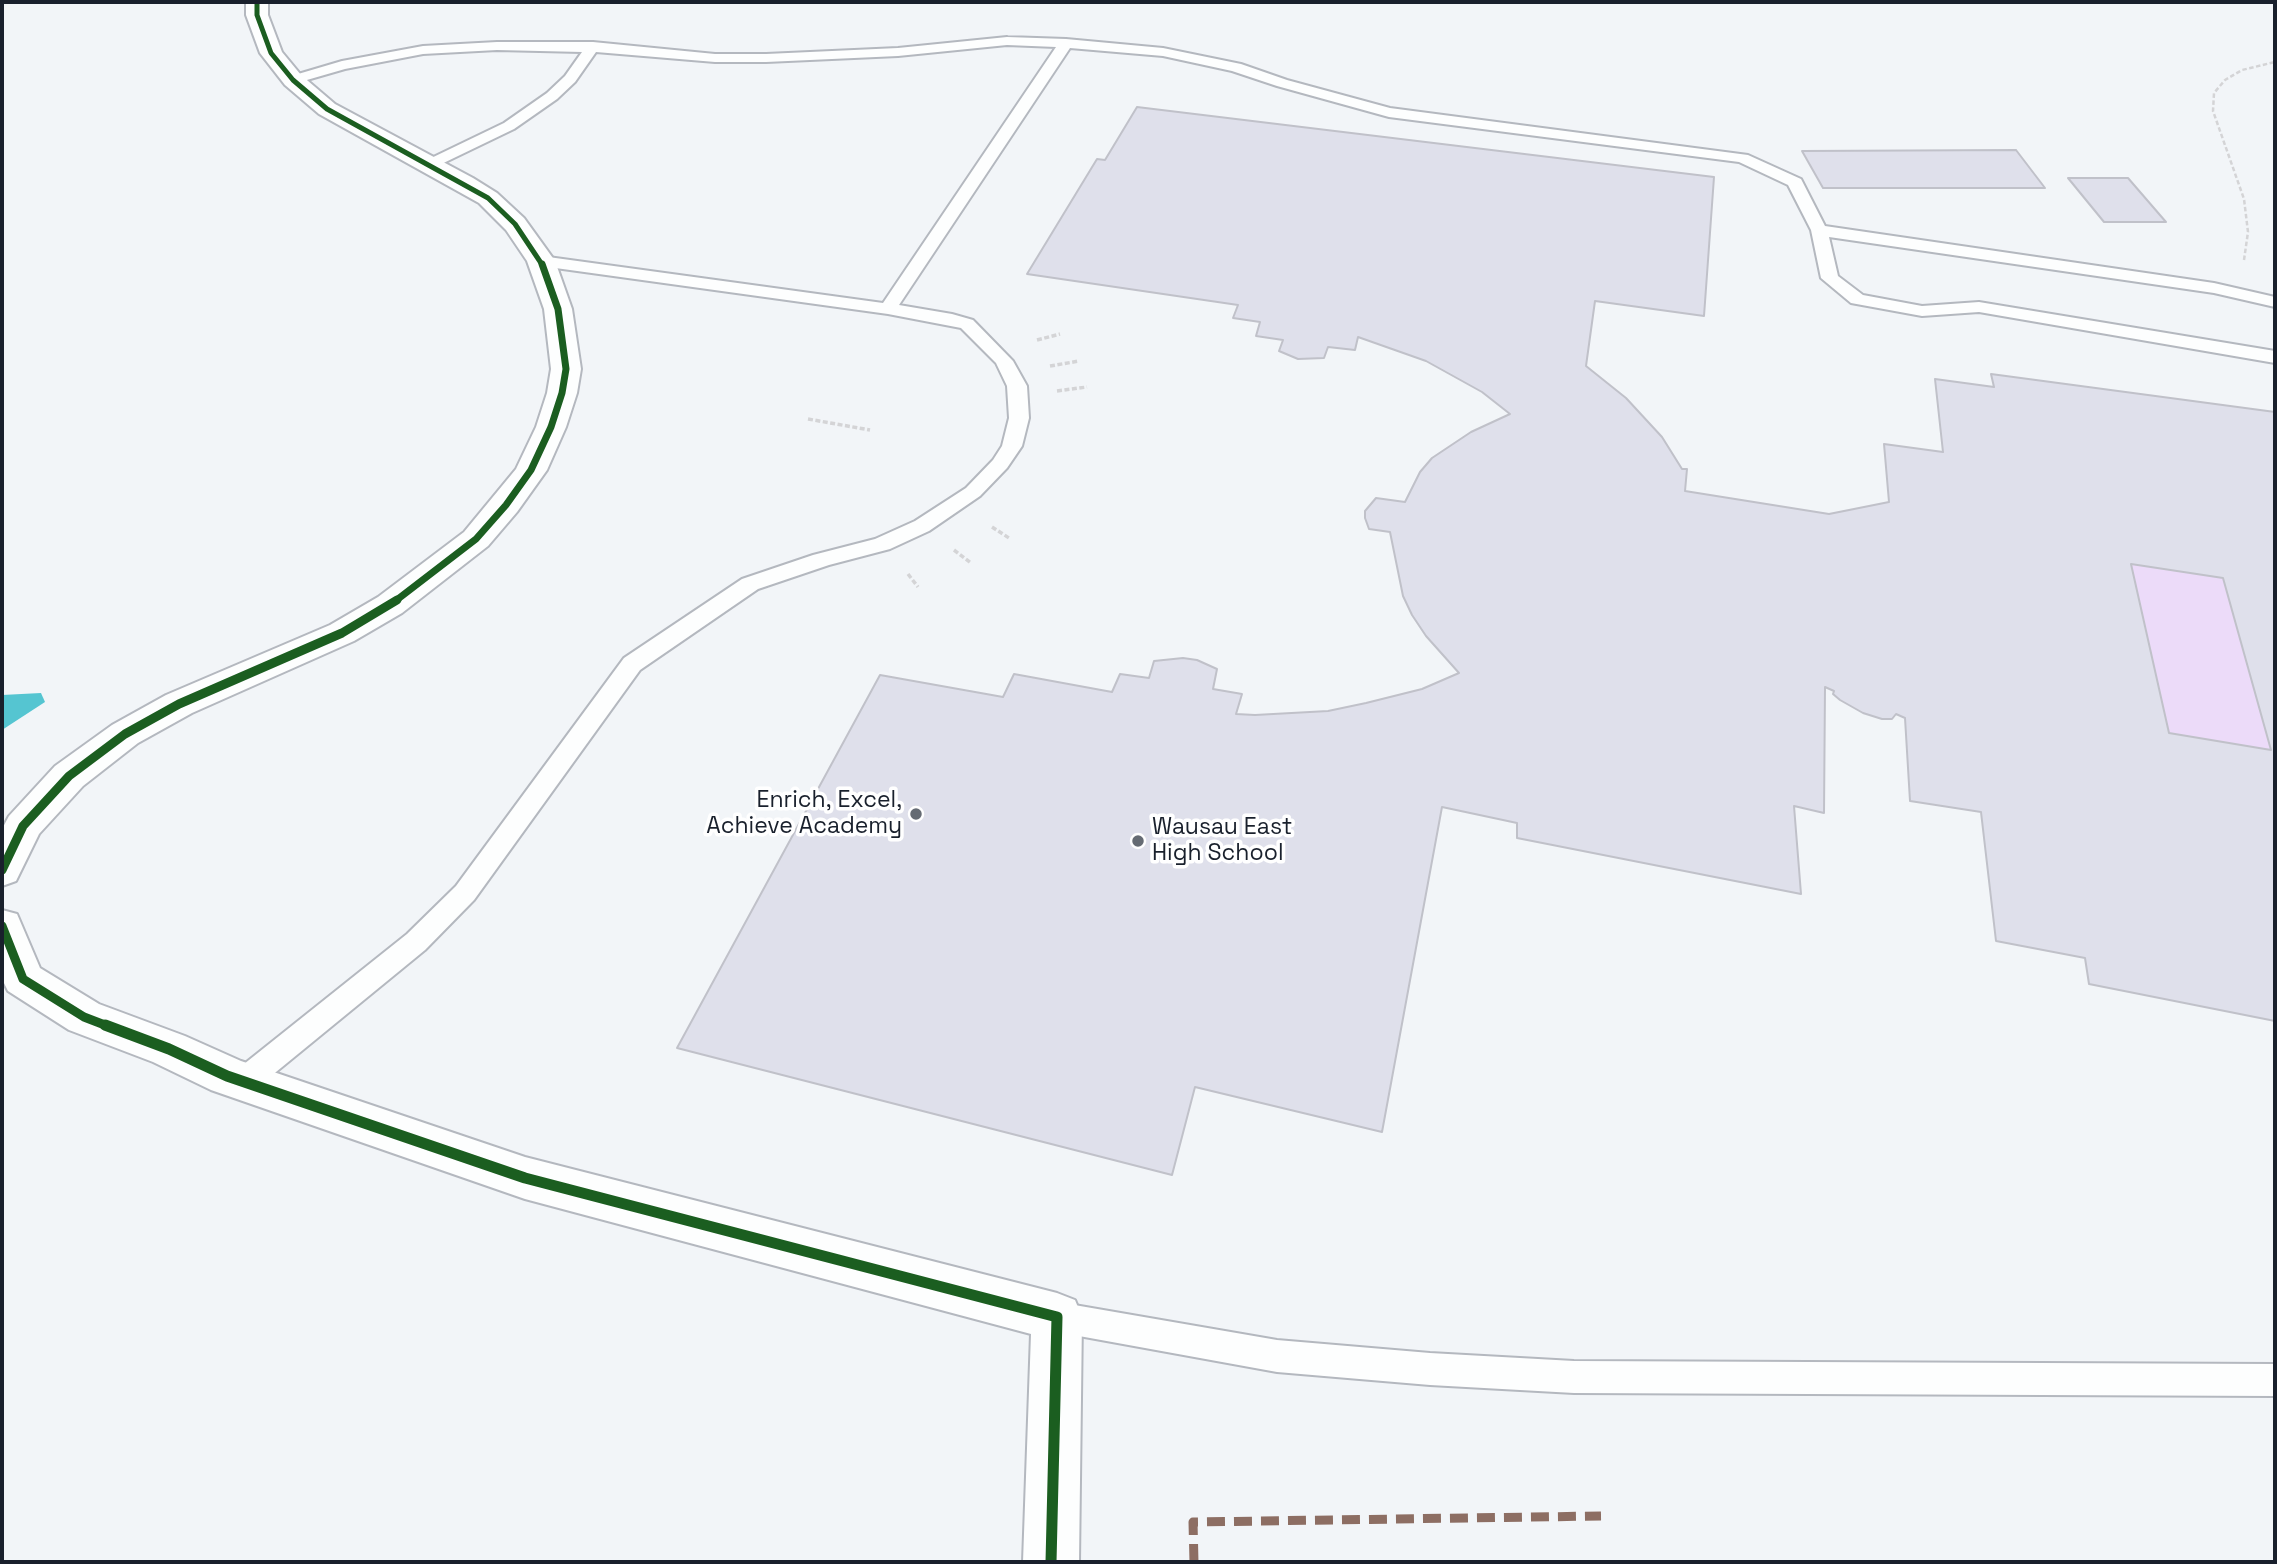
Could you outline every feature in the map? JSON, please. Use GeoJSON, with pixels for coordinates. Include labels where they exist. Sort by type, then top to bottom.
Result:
{"type":"FeatureCollection","features":[{"type":"Feature","properties":{"kind":"street"},"geometry":{"type":"LineString","coordinates":[[2,870],[23,826],[69,776],[116,741],[179,704],[342,633],[390,605],[476,539],[506,505],[531,470],[551,427],[562,393],[566,369],[558,309],[541,261],[516,224],[488,198],[327,109],[293,80],[271,53],[257,15],[257,2]]}},
{"type":"Feature","properties":{"kind":"street"},"geometry":{"type":"LineString","coordinates":[[2,926],[23,979],[84,1017],[244,1081],[525,1178],[1057,1317],[1051,1562]]}},
{"type":"Feature","properties":{"kind":"lane"},"geometry":{"type":"LineString","coordinates":[[293,80],[342,65],[422,50],[497,46],[593,46],[715,58],[791,58],[898,52],[1007,41],[1066,43],[1163,52],[1236,67],[1282,83],[1389,112],[1742,158],[1795,182],[1819,230],[1830,278],[1857,299],[1922,311],[1979,307],[2275,357]]}},
{"type":"Feature","properties":{"kind":"lane"},"geometry":{"type":"LineString","coordinates":[[888,309],[1066,43]]}},
{"type":"Feature","properties":{"kind":"lane"},"geometry":{"type":"LineString","coordinates":[[429,164],[509,126],[552,96],[570,79],[593,46]]}},
{"type":"Feature","properties":{"kind":"lane"},"geometry":{"type":"LineString","coordinates":[[1819,230],[2240,294],[2275,302]]}},
{"type":"Feature","properties":{"kind":"lane"},"geometry":{"type":"LineString","coordinates":[[244,1081],[416,942],[465,893],[632,664],[750,584],[821,560],[882,544],[922,526],[973,492],[1000,464],[1012,446],[1019,418],[1017,386],[1003,361],[967,324],[952,319],[888,309],[541,261]]}},
{"type":"Feature","properties":{"kind":"lane"},"geometry":{"type":"LineString","coordinates":[[1057,1317],[1277,1356],[1430,1369],[1574,1377],[2275,1380]]}},
{"type":"Feature","properties":{"kind":"path"},"geometry":{"type":"LineString","coordinates":[[2240,294],[2248,232],[2244,198],[2213,111],[2214,93],[2225,80],[2242,70],[2275,62]]}},
{"type":"Feature","properties":{"kind":"path"},"geometry":{"type":"LineString","coordinates":[[808,419],[870,430]]}},
{"type":"Feature","properties":{"kind":"shaded area"},"geometry":{"type":"Polygon","coordinates":[[[2131,564],[2223,578],[2271,750],[2169,733],[2131,564]]]}},
{"type":"Feature","properties":{"kind":"water"},"geometry":{"type":"Polygon","coordinates":[[[41,693],[45,702],[2,730],[2,695],[41,693]]]}},
{"type":"Feature","properties":{"kind":"building"},"geometry":{"type":"Polygon","coordinates":[[[1137,107],[1714,177],[1704,316],[1595,301],[1586,366],[1626,398],[1662,437],[1682,469],[1687,469],[1685,491],[1829,514],[1889,502],[1884,444],[1943,452],[1935,379],[1994,387],[1991,374],[2275,412],[2275,1021],[2089,984],[2085,958],[1996,941],[1981,812],[1910,801],[1905,718],[1896,714],[1892,719],[1882,719],[1863,713],[1840,700],[1833,694],[1834,691],[1825,687],[1824,813],[1794,806],[1801,894],[1517,838],[1517,823],[1442,807],[1382,1132],[1195,1087],[1172,1175],[677,1048],[880,675],[1003,697],[1014,674],[1112,692],[1120,674],[1149,678],[1154,661],[1183,658],[1197,660],[1217,669],[1213,689],[1242,694],[1236,714],[1255,715],[1328,711],[1422,689],[1459,673],[1426,636],[1412,615],[1403,596],[1390,532],[1369,529],[1365,511],[1376,498],[1405,502],[1420,472],[1432,458],[1471,432],[1510,414],[1482,392],[1426,361],[1358,337],[1355,350],[1328,347],[1324,358],[1298,359],[1279,351],[1283,340],[1256,336],[1260,322],[1233,318],[1238,305],[1027,274],[1097,159],[1105,160],[1137,107]],[[2131,564],[2169,733],[2271,750],[2223,578],[2131,564]]]}},
{"type":"Feature","properties":{"kind":"building"},"geometry":{"type":"Polygon","coordinates":[[[2016,150],[2045,188],[1823,188],[1802,151],[2016,150]]]}},
{"type":"Feature","properties":{"kind":"building"},"geometry":{"type":"Polygon","coordinates":[[[2068,178],[2128,178],[2166,222],[2104,222],[2068,178]]]}},
{"type":"Feature","properties":{"kind":"marked path"},"geometry":{"type":"LineString","coordinates":[[1194,1562],[1193,1522],[1601,1516]]}},
{"type":"Feature","properties":{"kind":"cycle path"},"geometry":{"type":"LineString","coordinates":[[2,870],[23,826],[69,776],[125,734],[179,704],[342,633],[390,605],[476,539],[506,505],[531,470],[551,427],[562,393],[566,369],[558,309],[541,261],[515,224],[488,198],[327,109],[293,80],[271,53],[257,15],[257,2]]}},
{"type":"Feature","properties":{"kind":"cycle path"},"geometry":{"type":"LineString","coordinates":[[2,926],[23,979],[84,1017],[169,1049],[227,1076],[525,1178],[1057,1317],[1051,1562]]}},
{"type":"Feature","properties":{"kind":"place","name":"Enrich, Excel, Achieve Academy"},"geometry":{"type":"Point","coordinates":[916,814]}},
{"type":"Feature","properties":{"kind":"place","name":"Wausau East High School"},"geometry":{"type":"Point","coordinates":[1138,841]}}]}
